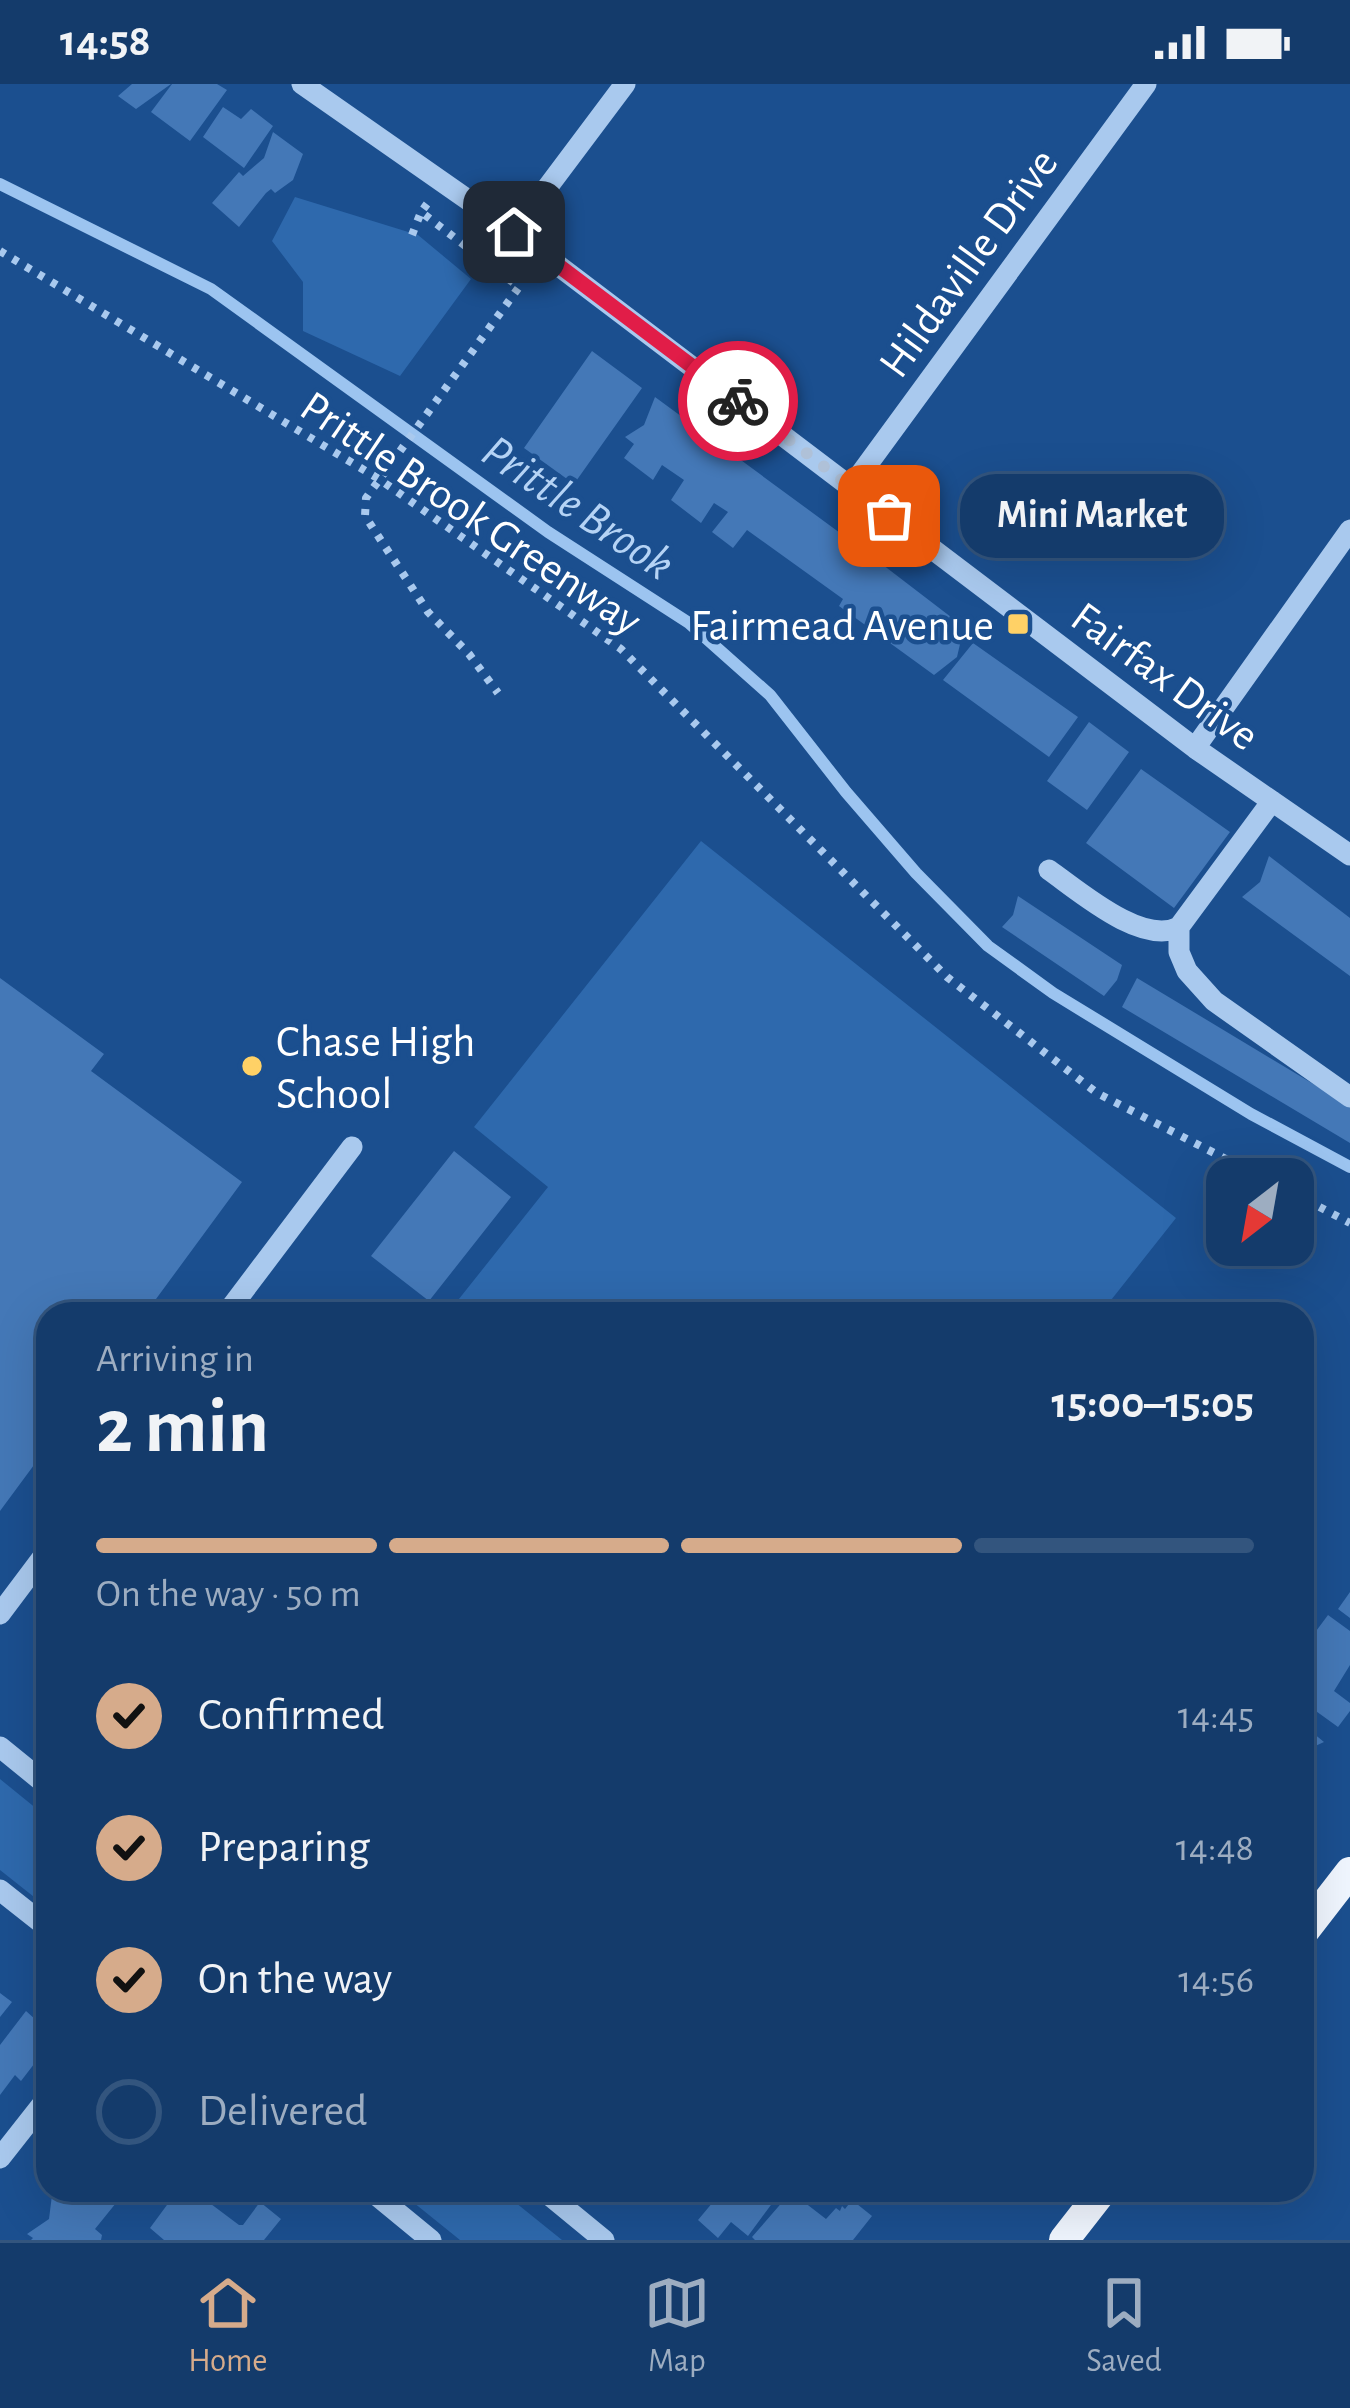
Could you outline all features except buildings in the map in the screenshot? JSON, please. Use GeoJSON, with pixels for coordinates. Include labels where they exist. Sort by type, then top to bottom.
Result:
{"type":"FeatureCollection","features":[{"type":"Feature","properties":{"kind":"main road"},"geometry":{"type":"LineString","coordinates":[[1314,1918],[1350,1872]]}},
{"type":"Feature","properties":{"kind":"main road"},"geometry":{"type":"LineString","coordinates":[[1064,2240],[1094,2202]]}},
{"type":"Feature","properties":{"kind":"street","name":"Fairfax Drive"},"geometry":{"type":"LineString","coordinates":[[302,84],[514,232],[1195,748],[1350,855]]}},
{"type":"Feature","properties":{"kind":"street"},"geometry":{"type":"LineString","coordinates":[[514,232],[626,84]]}},
{"type":"Feature","properties":{"kind":"street","name":"Hildaville Drive"},"geometry":{"type":"LineString","coordinates":[[851,487],[1146,84]]}},
{"type":"Feature","properties":{"kind":"street"},"geometry":{"type":"LineString","coordinates":[[1195,748],[1350,530]]}},
{"type":"Feature","properties":{"kind":"street"},"geometry":{"type":"LineString","coordinates":[[1048,870],[1117,917],[1169,932],[1179,927],[1272,801]]}},
{"type":"Feature","properties":{"kind":"street"},"geometry":{"type":"LineString","coordinates":[[1179,927],[1179,952],[1187,970],[1214,1001],[1350,1097]]}},
{"type":"Feature","properties":{"kind":"street"},"geometry":{"type":"LineString","coordinates":[[235,1302],[352,1148]]}},
{"type":"Feature","properties":{"kind":"street"},"geometry":{"type":"LineString","coordinates":[[2,1607],[36,1565]]}},
{"type":"Feature","properties":{"kind":"street"},"geometry":{"type":"LineString","coordinates":[[0,1747],[36,1776]]}},
{"type":"Feature","properties":{"kind":"street"},"geometry":{"type":"LineString","coordinates":[[0,1890],[36,1918]]}},
{"type":"Feature","properties":{"kind":"street"},"geometry":{"type":"LineString","coordinates":[[0,2158],[36,2112]]}},
{"type":"Feature","properties":{"kind":"street"},"geometry":{"type":"LineString","coordinates":[[385,2202],[431,2240]]}},
{"type":"Feature","properties":{"kind":"street"},"geometry":{"type":"LineString","coordinates":[[558,2202],[604,2240]]}},
{"type":"Feature","properties":{"kind":"path"},"geometry":{"type":"LineString","coordinates":[[412,236],[421,212],[442,182]]}},
{"type":"Feature","properties":{"kind":"path"},"geometry":{"type":"LineString","coordinates":[[421,212],[519,287],[366,498],[365,516],[428,612],[498,692]]}},
{"type":"Feature","properties":{"kind":"path","name":"Prittle Brook Greenway"},"geometry":{"type":"LineString","coordinates":[[0,251],[379,479],[621,649],[965,992],[1097,1093],[1224,1158]]}},
{"type":"Feature","properties":{"kind":"path"},"geometry":{"type":"LineString","coordinates":[[1314,1204],[1350,1222]]}},
{"type":"Feature","properties":{"kind":"shaded area"},"geometry":{"type":"Polygon","coordinates":[[[295,197],[418,235],[471,279],[400,376],[303,331],[303,282],[272,241],[295,197]]]}},
{"type":"Feature","properties":{"kind":"shaded area"},"geometry":{"type":"Polygon","coordinates":[[[701,841],[1176,1218],[1110,1302],[457,1302],[548,1187],[474,1127],[701,841]]]}},
{"type":"Feature","properties":{"kind":"shaded area"},"geometry":{"type":"Polygon","coordinates":[[[0,1779],[36,1808],[36,1898],[0,1870],[0,1779]]]}},
{"type":"Feature","properties":{"kind":"shaded area"},"geometry":{"type":"Polygon","coordinates":[[[413,2202],[515,2202],[562,2240],[460,2240],[413,2202]]]}},
{"type":"Feature","properties":{"kind":"waterway","name":"Prittle Brook"},"geometry":{"type":"LineString","coordinates":[[0,184],[211,289],[548,532],[689,623],[770,695],[916,873],[988,946],[1053,993],[1251,1114],[1350,1167]]}},
{"type":"Feature","properties":{"kind":"way so far"},"geometry":{"type":"LineString","coordinates":[[738,401],[889,516]]}},
{"type":"Feature","properties":{"kind":"place","name":"Mini Market"},"geometry":{"type":"Point","coordinates":[889,516]}},
{"type":"Feature","properties":{"kind":"place","name":"Fairmead Avenue"},"geometry":{"type":"Point","coordinates":[1018,624]}},
{"type":"Feature","properties":{"kind":"place","name":"Chase High School"},"geometry":{"type":"Point","coordinates":[252,1066]}},
{"type":"Feature","properties":{"kind":"route"},"geometry":{"type":"LineString","coordinates":[[514,232],[738,401]]}}]}
